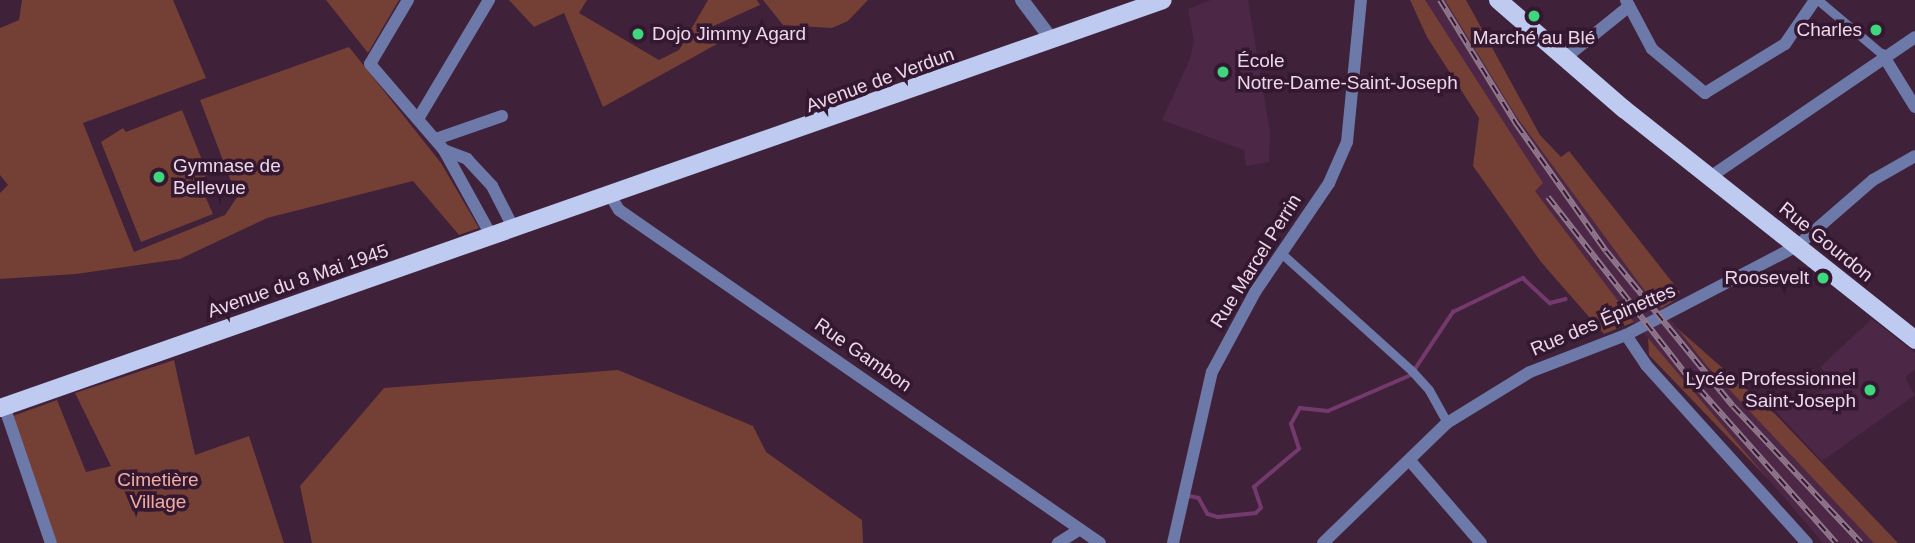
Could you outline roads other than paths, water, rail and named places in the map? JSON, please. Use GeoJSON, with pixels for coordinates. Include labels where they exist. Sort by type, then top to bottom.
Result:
{"type":"FeatureCollection","features":[{"type":"Feature","properties":{"kind":"main road","name":"Avenue de Verdun"},"geometry":{"type":"LineString","coordinates":[[610,194],[1163,0]]}},
{"type":"Feature","properties":{"kind":"main road","name":"Rue Gourdon"},"geometry":{"type":"LineString","coordinates":[[1498,0],[1710,177],[1915,340]]}},
{"type":"Feature","properties":{"kind":"main road","name":"Avenue du 8 Mai 1945"},"geometry":{"type":"LineString","coordinates":[[2,407],[610,194]]}},
{"type":"Feature","properties":{"kind":"street"},"geometry":{"type":"LineString","coordinates":[[408,0],[370,64],[440,144],[492,237]]}},
{"type":"Feature","properties":{"kind":"street"},"geometry":{"type":"LineString","coordinates":[[418,120],[489,0]]}},
{"type":"Feature","properties":{"kind":"street"},"geometry":{"type":"LineString","coordinates":[[1022,0],[1052,40]]}},
{"type":"Feature","properties":{"kind":"street","name":"Rue Marcel Perrin"},"geometry":{"type":"LineString","coordinates":[[1173,543],[1212,372],[1281,253],[1329,183],[1347,142],[1361,0]]}},
{"type":"Feature","properties":{"kind":"street"},"geometry":{"type":"LineString","coordinates":[[1565,58],[1627,4],[1652,48],[1705,93],[1785,44],[1817,0],[1884,55],[1915,107]]}},
{"type":"Feature","properties":{"kind":"street"},"geometry":{"type":"LineString","coordinates":[[1710,177],[1884,55],[1915,37]]}},
{"type":"Feature","properties":{"kind":"street"},"geometry":{"type":"LineString","coordinates":[[440,144],[502,116]]}},
{"type":"Feature","properties":{"kind":"street"},"geometry":{"type":"LineString","coordinates":[[440,144],[467,159],[492,186],[514,229]]}},
{"type":"Feature","properties":{"kind":"street","name":"Rue des Épinettes"},"geometry":{"type":"LineString","coordinates":[[1323,543],[1410,462],[1447,423],[1530,372],[1626,335],[1797,246],[1873,180],[1915,156]]}},
{"type":"Feature","properties":{"kind":"street","name":"Rue Gambon"},"geometry":{"type":"LineString","coordinates":[[610,194],[619,210],[1100,543]]}},
{"type":"Feature","properties":{"kind":"street"},"geometry":{"type":"LineString","coordinates":[[1281,253],[1413,373],[1447,423]]}},
{"type":"Feature","properties":{"kind":"street"},"geometry":{"type":"LineString","coordinates":[[1626,335],[1646,365],[1807,543]]}},
{"type":"Feature","properties":{"kind":"street"},"geometry":{"type":"LineString","coordinates":[[2,407],[51,543]]}},
{"type":"Feature","properties":{"kind":"street"},"geometry":{"type":"LineString","coordinates":[[1410,462],[1481,543]]}},
{"type":"Feature","properties":{"kind":"street"},"geometry":{"type":"LineString","coordinates":[[1058,543],[1080,529]]}},
{"type":"Feature","properties":{"kind":"waterway"},"geometry":{"type":"LineString","coordinates":[[1189,496],[1199,498],[1208,514],[1218,517],[1256,513],[1261,508],[1254,487],[1299,449],[1291,424],[1300,408],[1328,411],[1411,375],[1453,312],[1523,278],[1550,303],[1566,299]]}},
{"type":"Feature","properties":{"kind":"railway"},"geometry":{"type":"LineString","coordinates":[[1440,0],[1517,125],[1606,251],[1733,406],[1861,543]]}},
{"type":"Feature","properties":{"kind":"railway"},"geometry":{"type":"LineString","coordinates":[[1548,197],[1686,374],[1836,543]]}},
{"type":"Feature","properties":{"kind":"place","name":"Marché au Blé"},"geometry":{"type":"Point","coordinates":[1534,16]}},
{"type":"Feature","properties":{"kind":"place","name":"Charles"},"geometry":{"type":"Point","coordinates":[1876,30]}},
{"type":"Feature","properties":{"kind":"place","name":"Dojo Jimmy Agard"},"geometry":{"type":"Point","coordinates":[638,34]}},
{"type":"Feature","properties":{"kind":"place","name":"École Notre-Dame-Saint-Joseph"},"geometry":{"type":"Point","coordinates":[1223,72]}},
{"type":"Feature","properties":{"kind":"place","name":"Gymnase de Bellevue"},"geometry":{"type":"Point","coordinates":[159,177]}},
{"type":"Feature","properties":{"kind":"place","name":"Roosevelt"},"geometry":{"type":"Point","coordinates":[1823,278]}},
{"type":"Feature","properties":{"kind":"place","name":"Lycée Professionnel Saint-Joseph"},"geometry":{"type":"Point","coordinates":[1870,390]}},
{"type":"Feature","properties":{"kind":"park label","name":"Cimetière Village"},"geometry":{"type":"Point","coordinates":[158,491]}}]}
